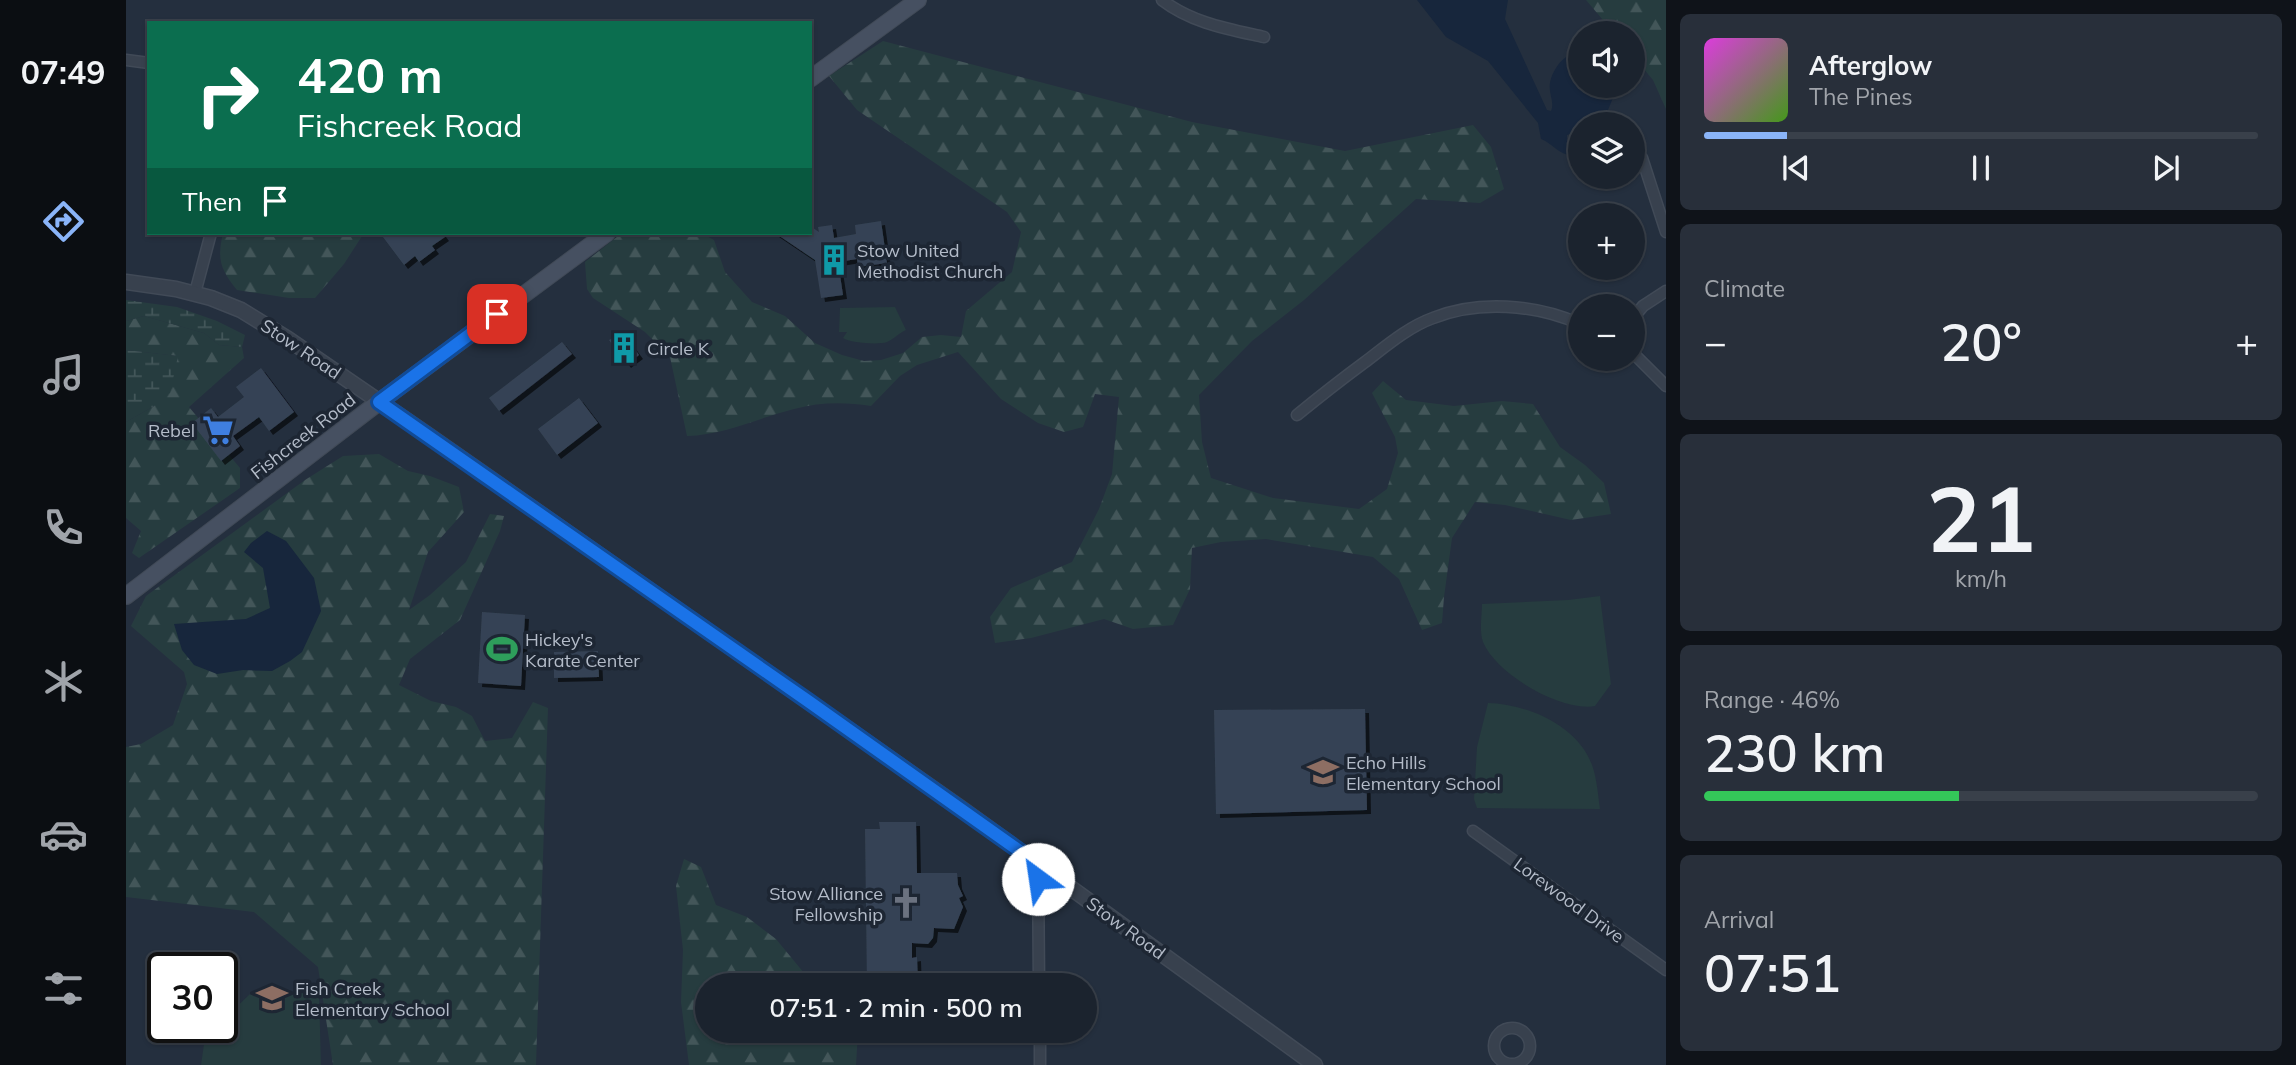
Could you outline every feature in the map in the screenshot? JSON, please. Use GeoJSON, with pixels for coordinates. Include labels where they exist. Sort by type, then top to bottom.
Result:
{"type":"FeatureCollection","features":[{"type":"Feature","properties":{"kind":"main road"},"geometry":{"type":"LineString","coordinates":[[812,78],[918,0]]}},
{"type":"Feature","properties":{"kind":"main road","name":"Fishcreek Road"},"geometry":{"type":"LineString","coordinates":[[126,596],[379,402],[604,235]]}},
{"type":"Feature","properties":{"kind":"street"},"geometry":{"type":"LineString","coordinates":[[1162,0],[1203,23],[1264,37]]}},
{"type":"Feature","properties":{"kind":"street"},"geometry":{"type":"LineString","coordinates":[[126,60],[147,63]]}},
{"type":"Feature","properties":{"kind":"street"},"geometry":{"type":"LineString","coordinates":[[1645,167],[1666,232]]}},
{"type":"Feature","properties":{"kind":"street"},"geometry":{"type":"LineString","coordinates":[[195,293],[210,235]]}},
{"type":"Feature","properties":{"kind":"street","name":"Stow Road"},"geometry":{"type":"LineString","coordinates":[[126,282],[195,293],[225,303],[258,320],[808,701],[1315,1065]]}},
{"type":"Feature","properties":{"kind":"street"},"geometry":{"type":"LineString","coordinates":[[1645,305],[1666,291]]}},
{"type":"Feature","properties":{"kind":"street"},"geometry":{"type":"LineString","coordinates":[[1297,415],[1390,342],[1445,313],[1469,308],[1506,307],[1549,313],[1568,320]]}},
{"type":"Feature","properties":{"kind":"street"},"geometry":{"type":"LineString","coordinates":[[1645,366],[1666,386]]}},
{"type":"Feature","properties":{"kind":"street","name":"Lorewood Drive"},"geometry":{"type":"LineString","coordinates":[[1473,831],[1666,970]]}},
{"type":"Feature","properties":{"kind":"street"},"geometry":{"type":"LineString","coordinates":[[1038,864],[1039,973]]}},
{"type":"Feature","properties":{"kind":"street"},"geometry":{"type":"LineString","coordinates":[[1040,1043],[1040,1065]]}},
{"type":"Feature","properties":{"kind":"green space"},"geometry":{"type":"Polygon","coordinates":[[[1586,0],[1666,0],[1666,109],[1653,80],[1645,70],[1645,21],[1604,21],[1586,0]]]}},
{"type":"Feature","properties":{"kind":"green space"},"geometry":{"type":"Polygon","coordinates":[[[883,41],[1192,122],[1345,151],[1473,125],[1491,147],[1504,189],[1480,203],[1416,199],[1304,300],[1252,341],[1199,395],[1202,442],[1211,478],[1273,498],[1359,509],[1387,489],[1398,453],[1395,437],[1372,393],[1383,381],[1406,400],[1454,406],[1502,401],[1533,404],[1560,447],[1604,483],[1611,514],[1571,520],[1505,505],[1475,502],[1452,538],[1442,623],[1422,630],[1399,579],[1373,557],[1266,539],[1221,542],[1192,548],[1190,589],[1173,625],[1133,629],[1104,619],[1031,638],[995,643],[990,617],[1011,588],[1072,562],[1099,509],[1112,474],[1119,397],[1095,394],[1083,427],[1064,432],[1038,423],[1001,399],[958,352],[917,365],[900,376],[871,406],[842,403],[813,405],[728,429],[687,436],[670,357],[645,332],[593,298],[587,289],[585,262],[619,235],[705,235],[714,240],[725,272],[752,302],[785,316],[815,343],[842,355],[864,361],[881,360],[903,353],[922,337],[961,337],[966,311],[1012,272],[1021,232],[1007,212],[857,110],[829,76],[883,41]]]}},
{"type":"Feature","properties":{"kind":"green space"},"geometry":{"type":"Polygon","coordinates":[[[223,235],[363,235],[344,264],[315,298],[289,298],[237,290],[221,263],[223,235]]]}},
{"type":"Feature","properties":{"kind":"green space"},"geometry":{"type":"Polygon","coordinates":[[[126,300],[177,307],[217,321],[245,335],[242,347],[219,345],[204,333],[144,316],[126,321],[126,300]]]}},
{"type":"Feature","properties":{"kind":"green space"},"geometry":{"type":"Polygon","coordinates":[[[895,307],[906,330],[887,342],[852,341],[843,338],[847,332],[839,332],[840,308],[895,307]]]}},
{"type":"Feature","properties":{"kind":"green space"},"geometry":{"type":"Polygon","coordinates":[[[144,316],[204,333],[219,345],[242,347],[244,358],[189,407],[240,468],[240,488],[139,558],[132,553],[141,531],[126,518],[126,422],[154,406],[177,356],[126,350],[126,321],[144,316]]]}},
{"type":"Feature","properties":{"kind":"green space"},"geometry":{"type":"Polygon","coordinates":[[[126,350],[178,356],[170,393],[126,422],[126,350]]]}},
{"type":"Feature","properties":{"kind":"green space"},"geometry":{"type":"Polygon","coordinates":[[[379,454],[408,471],[459,487],[464,512],[428,552],[409,610],[466,562],[490,514],[504,516],[500,531],[460,620],[410,659],[399,685],[431,701],[456,707],[472,716],[485,741],[512,738],[533,702],[548,708],[536,1065],[333,1065],[318,967],[254,912],[126,897],[126,747],[141,744],[173,725],[187,684],[184,672],[131,626],[146,596],[305,480],[343,456],[379,454]]]}},
{"type":"Feature","properties":{"kind":"green space"},"geometry":{"type":"Polygon","coordinates":[[[1600,596],[1611,684],[1595,706],[1565,703],[1531,688],[1501,666],[1483,642],[1482,604],[1600,596]]]}},
{"type":"Feature","properties":{"kind":"green space"},"geometry":{"type":"Polygon","coordinates":[[[1488,703],[1503,704],[1535,713],[1550,720],[1575,739],[1592,765],[1600,809],[1477,808],[1474,799],[1477,747],[1488,703]]]}},
{"type":"Feature","properties":{"kind":"green space"},"geometry":{"type":"Polygon","coordinates":[[[684,859],[701,867],[716,905],[747,917],[776,939],[804,973],[695,973],[695,1043],[857,1043],[856,1065],[689,1065],[681,1002],[683,950],[676,886],[684,859]]]}},
{"type":"Feature","properties":{"kind":"green space"},"geometry":{"type":"Polygon","coordinates":[[[319,993],[321,1065],[201,1065],[204,1043],[238,1043],[238,1006],[250,994],[319,993]]]}},
{"type":"Feature","properties":{"kind":"water"},"geometry":{"type":"Polygon","coordinates":[[[1417,0],[1508,0],[1505,19],[1547,110],[1551,111],[1552,108],[1552,77],[1560,62],[1568,56],[1568,98],[1613,98],[1607,112],[1568,112],[1568,154],[1559,151],[1541,139],[1538,123],[1488,61],[1446,37],[1417,0]]]}},
{"type":"Feature","properties":{"kind":"water"},"geometry":{"type":"Polygon","coordinates":[[[267,531],[286,541],[314,578],[321,611],[302,652],[272,671],[243,670],[217,674],[194,665],[182,650],[174,624],[246,619],[270,608],[263,568],[244,552],[267,531]]]}},
{"type":"Feature","properties":{"kind":"building","name":"Stow United Methodist Church"},"geometry":{"type":"Polygon","coordinates":[[[881,221],[887,263],[858,267],[857,259],[838,262],[843,295],[821,298],[815,260],[778,235],[812,235],[812,227],[819,232],[818,227],[832,225],[834,238],[856,234],[855,225],[881,221]]]}},
{"type":"Feature","properties":{"kind":"building"},"geometry":{"type":"Polygon","coordinates":[[[382,235],[445,237],[432,246],[435,250],[419,262],[415,256],[404,265],[382,235]]]}},
{"type":"Feature","properties":{"kind":"building","name":"Circle K"},"geometry":{"type":"Polygon","coordinates":[[[623,333],[639,355],[627,364],[609,340],[623,333]]]}},
{"type":"Feature","properties":{"kind":"building"},"geometry":{"type":"Polygon","coordinates":[[[562,342],[572,354],[499,411],[489,398],[562,342]]]}},
{"type":"Feature","properties":{"kind":"building"},"geometry":{"type":"Polygon","coordinates":[[[261,368],[294,412],[269,431],[259,417],[233,436],[240,446],[221,461],[192,423],[211,408],[218,417],[244,397],[236,387],[261,368]]]}},
{"type":"Feature","properties":{"kind":"building"},"geometry":{"type":"Polygon","coordinates":[[[579,398],[598,423],[557,455],[538,429],[579,398]]]}},
{"type":"Feature","properties":{"kind":"building","name":"Hickey's Karate Center"},"geometry":{"type":"Polygon","coordinates":[[[482,612],[525,615],[521,686],[478,683],[482,612]]]}},
{"type":"Feature","properties":{"kind":"building"},"geometry":{"type":"Polygon","coordinates":[[[598,651],[599,677],[554,678],[554,652],[598,651]]]}},
{"type":"Feature","properties":{"kind":"building"},"geometry":{"type":"Polygon","coordinates":[[[1365,709],[1367,810],[1216,814],[1214,710],[1365,709]]]}},
{"type":"Feature","properties":{"kind":"building"},"geometry":{"type":"Polygon","coordinates":[[[879,822],[916,822],[917,873],[957,873],[963,896],[959,898],[963,907],[954,929],[934,928],[933,938],[928,944],[912,943],[912,958],[917,957],[918,973],[867,973],[865,829],[880,829],[879,822]]]}},
{"type":"Feature","properties":{"kind":"place","name":"Stow United Methodist Church"},"geometry":{"type":"Point","coordinates":[834,260]}},
{"type":"Feature","properties":{"kind":"place","name":"Circle K"},"geometry":{"type":"Point","coordinates":[624,348]}},
{"type":"Feature","properties":{"kind":"place","name":"Rebel"},"geometry":{"type":"Point","coordinates":[218,430]}},
{"type":"Feature","properties":{"kind":"place","name":"Hickey's Karate Center"},"geometry":{"type":"Point","coordinates":[502,649]}},
{"type":"Feature","properties":{"kind":"place","name":"Echo Hills Elementary School"},"geometry":{"type":"Point","coordinates":[1323,772]}},
{"type":"Feature","properties":{"kind":"place","name":"Stow Alliance Fellowship"},"geometry":{"type":"Point","coordinates":[906,903]}},
{"type":"Feature","properties":{"kind":"place","name":"Fish Creek Elementary School"},"geometry":{"type":"Point","coordinates":[272,998]}},
{"type":"Feature","properties":{"kind":"route"},"geometry":{"type":"LineString","coordinates":[[497,314],[379,402],[1038,864],[1038,879]]}}]}
